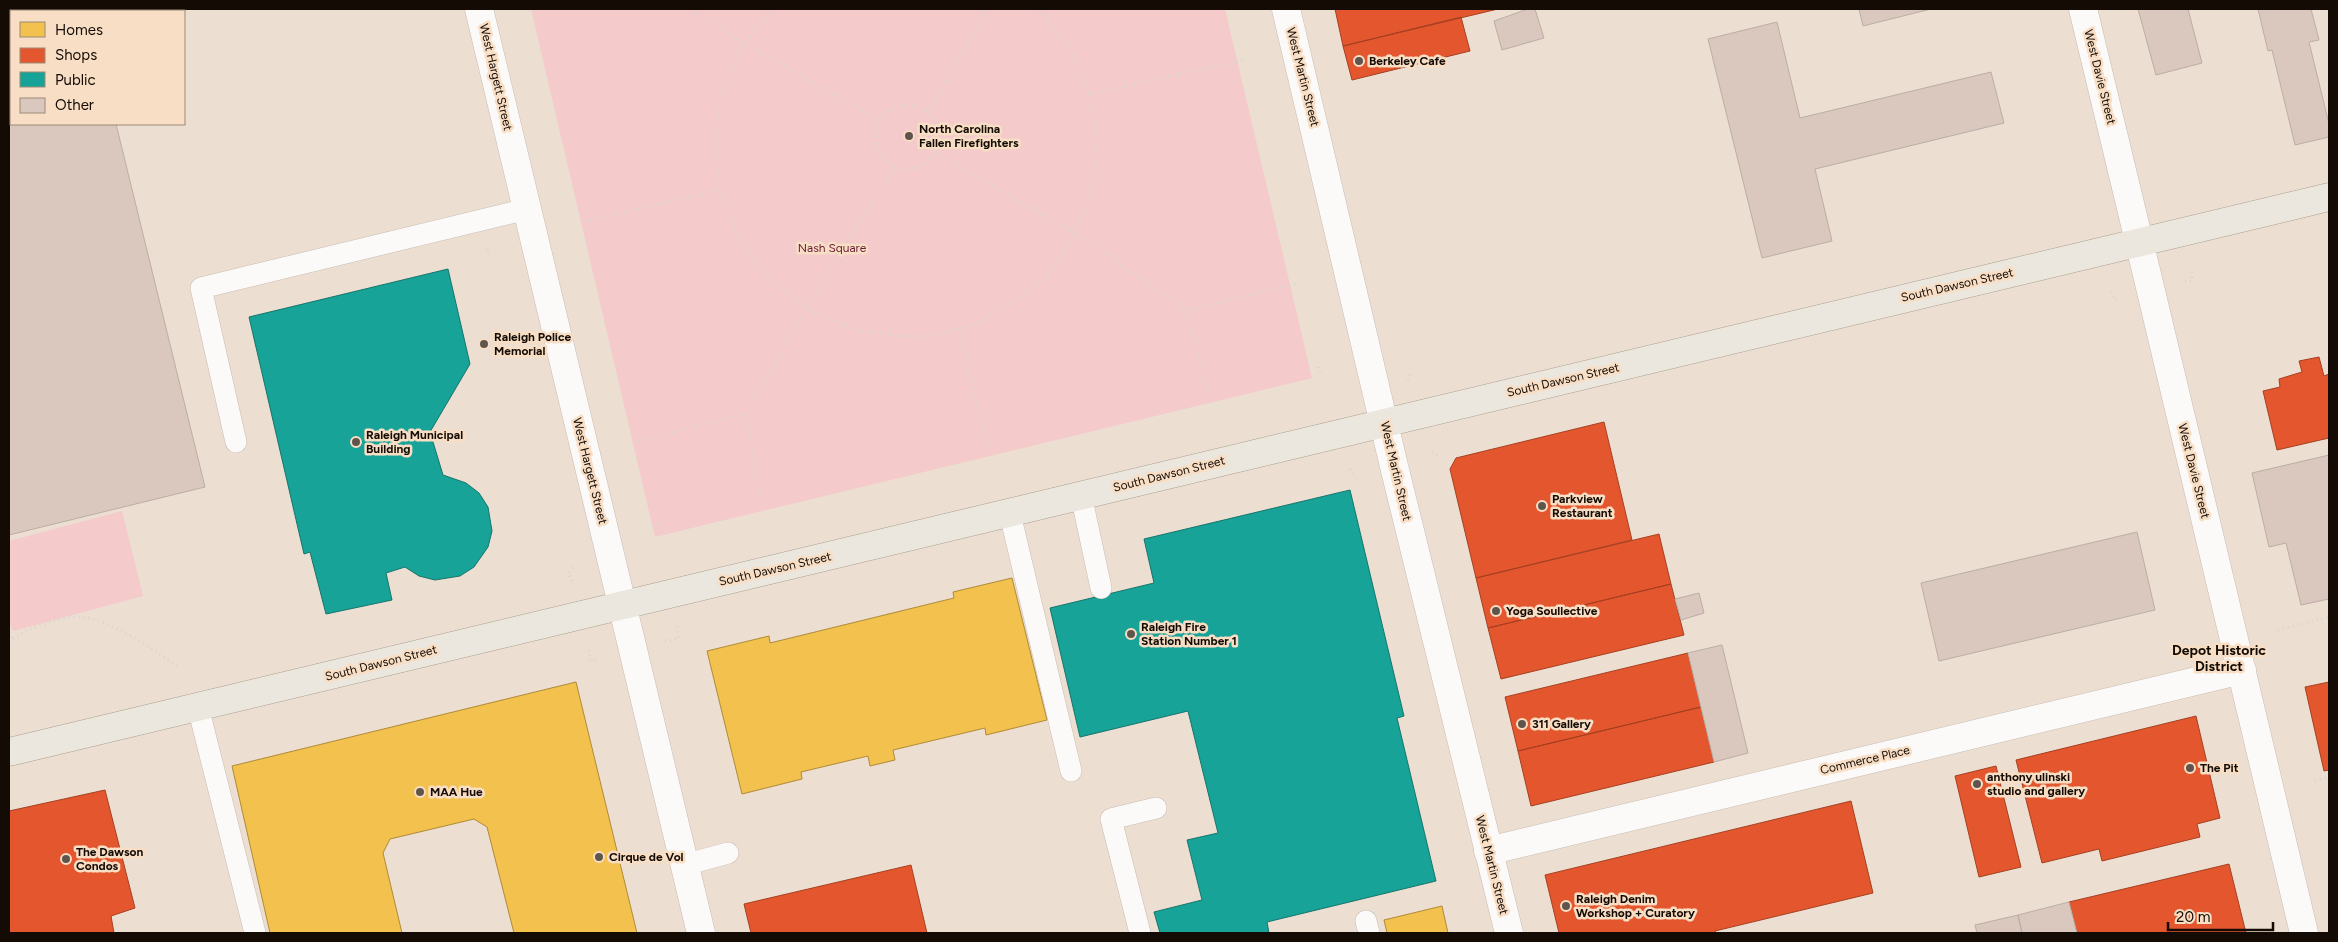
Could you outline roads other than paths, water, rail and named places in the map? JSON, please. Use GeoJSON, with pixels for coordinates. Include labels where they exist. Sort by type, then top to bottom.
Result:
{"type":"FeatureCollection","features":[{"type":"Feature","properties":{"kind":"main road","name":"South Dawson Street"},"geometry":{"type":"LineString","coordinates":[[9,752],[2329,197]]}},
{"type":"Feature","properties":{"kind":"street","name":"West Hargett Street"},"geometry":{"type":"LineString","coordinates":[[479,9],[700,933]]}},
{"type":"Feature","properties":{"kind":"street","name":"West Martin Street"},"geometry":{"type":"LineString","coordinates":[[1286,9],[1509,933]]}},
{"type":"Feature","properties":{"kind":"street","name":"West Davie Street"},"geometry":{"type":"LineString","coordinates":[[2083,9],[2304,933]]}},
{"type":"Feature","properties":{"kind":"street","name":"Commerce Place"},"geometry":{"type":"LineString","coordinates":[[1488,851],[2242,670]]}},
{"type":"Feature","properties":{"kind":"lane"},"geometry":{"type":"LineString","coordinates":[[236,442],[201,288],[527,209]]}},
{"type":"Feature","properties":{"kind":"lane"},"geometry":{"type":"LineString","coordinates":[[1080,495],[1101,588]]}},
{"type":"Feature","properties":{"kind":"lane"},"geometry":{"type":"LineString","coordinates":[[1010,514],[1071,771]]}},
{"type":"Feature","properties":{"kind":"lane"},"geometry":{"type":"LineString","coordinates":[[198,707],[255,933]]}},
{"type":"Feature","properties":{"kind":"lane"},"geometry":{"type":"LineString","coordinates":[[1140,933],[1111,819],[1156,808]]}},
{"type":"Feature","properties":{"kind":"lane"},"geometry":{"type":"LineString","coordinates":[[684,865],[728,853]]}},
{"type":"Feature","properties":{"kind":"place","name":"Berkeley Cafe"},"geometry":{"type":"Point","coordinates":[1359,61]}},
{"type":"Feature","properties":{"kind":"place","name":"North Carolina Fallen Firefighters"},"geometry":{"type":"Point","coordinates":[909,136]}},
{"type":"Feature","properties":{"kind":"place","name":"Raleigh Police Memorial"},"geometry":{"type":"Point","coordinates":[484,344]}},
{"type":"Feature","properties":{"kind":"place","name":"Raleigh Municipal Building"},"geometry":{"type":"Point","coordinates":[356,442]}},
{"type":"Feature","properties":{"kind":"place","name":"Parkview Restaurant"},"geometry":{"type":"Point","coordinates":[1542,506]}},
{"type":"Feature","properties":{"kind":"place","name":"Yoga Soullective"},"geometry":{"type":"Point","coordinates":[1496,611]}},
{"type":"Feature","properties":{"kind":"place","name":"Raleigh Fire Station Number 1"},"geometry":{"type":"Point","coordinates":[1131,634]}},
{"type":"Feature","properties":{"kind":"place","name":"311 Gallery"},"geometry":{"type":"Point","coordinates":[1522,724]}},
{"type":"Feature","properties":{"kind":"place","name":"The Pit"},"geometry":{"type":"Point","coordinates":[2190,768]}},
{"type":"Feature","properties":{"kind":"place","name":"anthony ulinski studio and gallery"},"geometry":{"type":"Point","coordinates":[1977,784]}},
{"type":"Feature","properties":{"kind":"place","name":"MAA Hue"},"geometry":{"type":"Point","coordinates":[420,792]}},
{"type":"Feature","properties":{"kind":"place","name":"Cirque de Vol"},"geometry":{"type":"Point","coordinates":[599,857]}},
{"type":"Feature","properties":{"kind":"place","name":"The Dawson Condos"},"geometry":{"type":"Point","coordinates":[66,859]}},
{"type":"Feature","properties":{"kind":"place","name":"Raleigh Denim Workshop + Curatory"},"geometry":{"type":"Point","coordinates":[1566,906]}},
{"type":"Feature","properties":{"kind":"district","name":"Depot Historic District"},"geometry":{"type":"Point","coordinates":[2219,658]}},
{"type":"Feature","properties":{"kind":"park label","name":"Nash Square"},"geometry":{"type":"Point","coordinates":[832,248]}}]}
